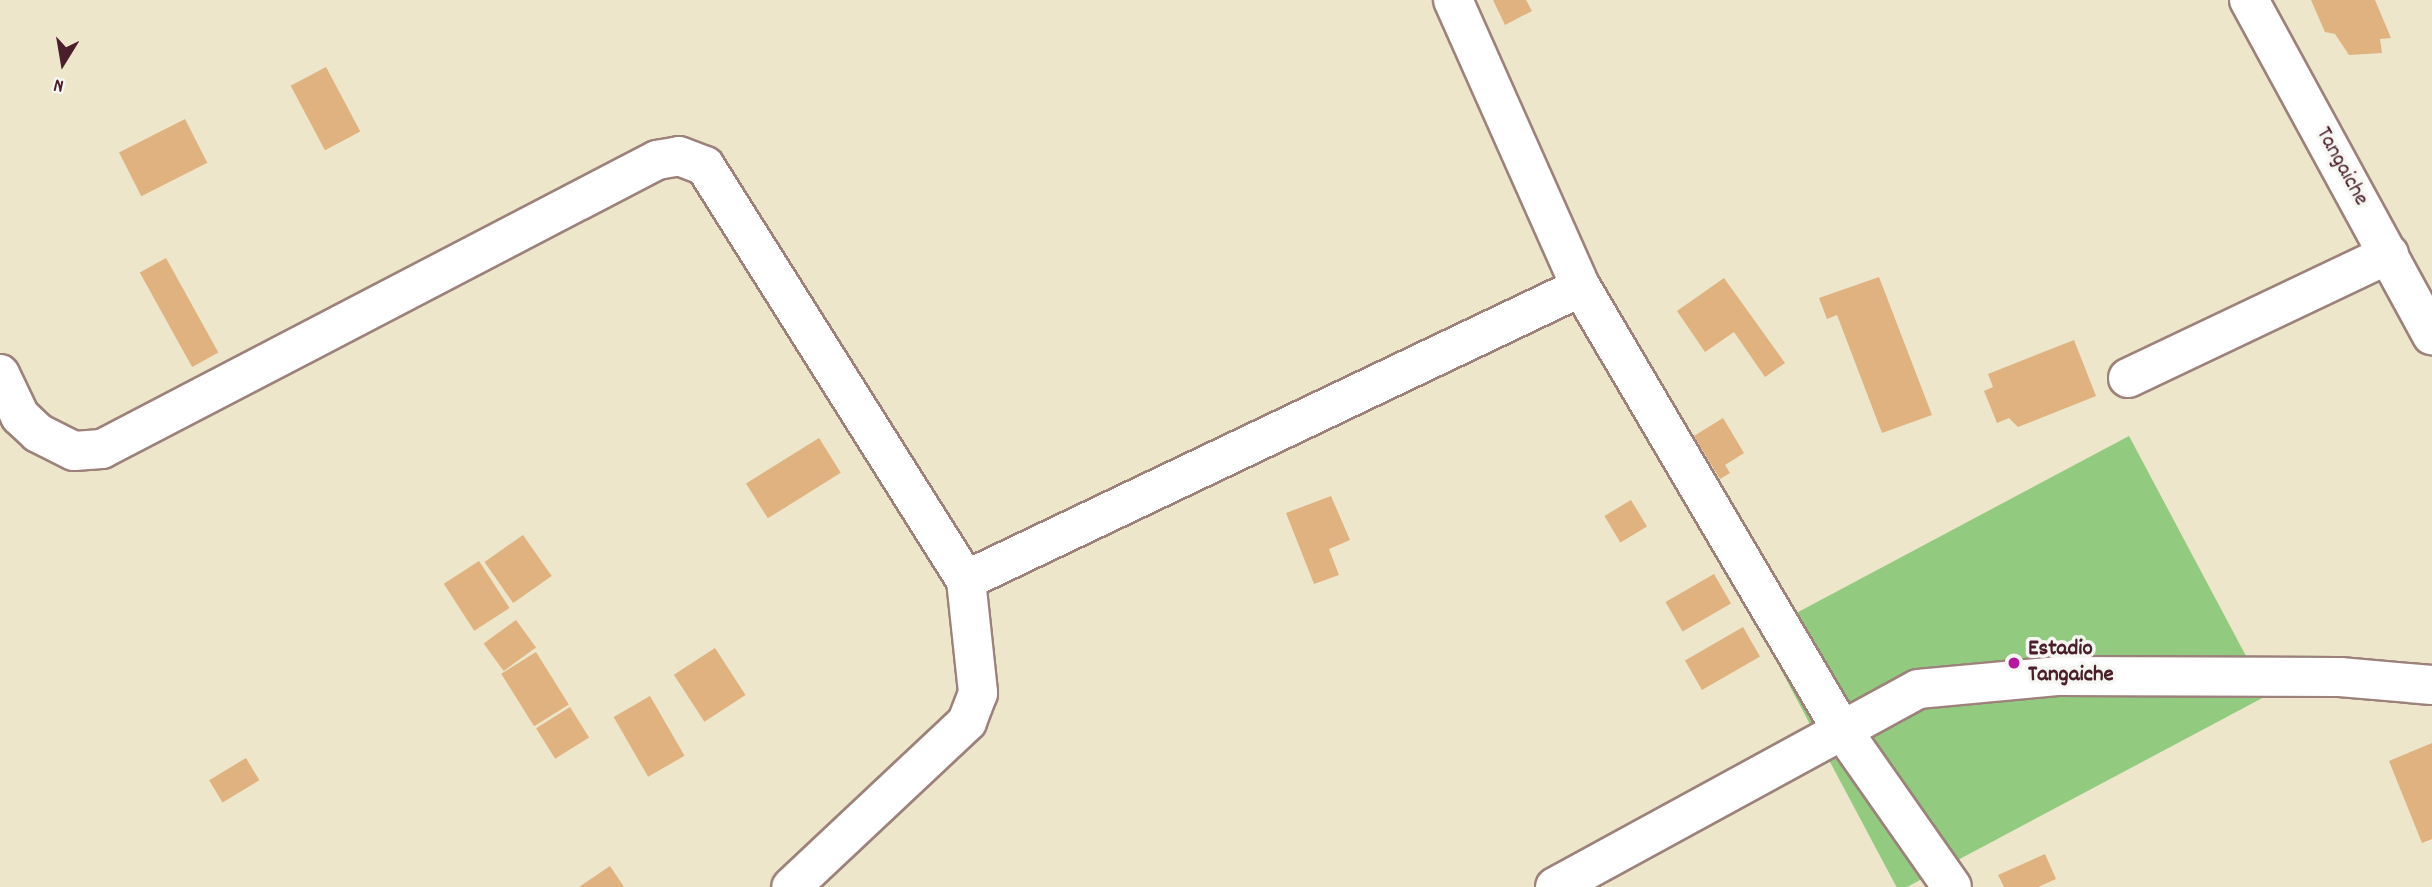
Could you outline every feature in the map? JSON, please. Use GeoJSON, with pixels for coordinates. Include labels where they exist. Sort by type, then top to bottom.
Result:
{"type":"FeatureCollection","features":[{"type":"Feature","properties":{"kind":"street"},"geometry":{"type":"LineString","coordinates":[[1453,0],[1581,287],[1840,727],[1952,887]]}},
{"type":"Feature","properties":{"kind":"street","name":"Tangaiche"},"geometry":{"type":"LineString","coordinates":[[2249,0],[2432,335]]}},
{"type":"Feature","properties":{"kind":"street"},"geometry":{"type":"LineString","coordinates":[[0,374],[20,415],[38,433],[74,451],[102,449],[645,167],[679,156],[705,166],[966,580],[978,693],[967,722],[791,887]]}},
{"type":"Feature","properties":{"kind":"street"},"geometry":{"type":"LineString","coordinates":[[2128,378],[2389,254]]}},
{"type":"Feature","properties":{"kind":"street"},"geometry":{"type":"LineString","coordinates":[[966,580],[1581,287]]}},
{"type":"Feature","properties":{"kind":"street"},"geometry":{"type":"LineString","coordinates":[[1555,887],[1840,727],[1918,689],[2059,676],[2340,677],[2432,685]]}},
{"type":"Feature","properties":{"kind":"green space"},"geometry":{"type":"Polygon","coordinates":[[[2129,436],[2267,696],[1907,887],[1897,887],[1761,632],[2129,436]]]}},
{"type":"Feature","properties":{"kind":"building"},"geometry":{"type":"Polygon","coordinates":[[[1493,0],[1526,0],[1532,11],[1505,25],[1493,0]]]}},
{"type":"Feature","properties":{"kind":"building"},"geometry":{"type":"Polygon","coordinates":[[[2311,0],[2375,0],[2391,38],[2380,39],[2382,53],[2349,55],[2335,34],[2325,32],[2311,0]]]}},
{"type":"Feature","properties":{"kind":"building"},"geometry":{"type":"Polygon","coordinates":[[[326,67],[360,131],[325,150],[291,86],[326,67]]]}},
{"type":"Feature","properties":{"kind":"building"},"geometry":{"type":"Polygon","coordinates":[[[185,119],[207,163],[141,196],[119,153],[185,119]]]}},
{"type":"Feature","properties":{"kind":"building"},"geometry":{"type":"Polygon","coordinates":[[[166,258],[218,352],[192,367],[140,273],[166,258]]]}},
{"type":"Feature","properties":{"kind":"building"},"geometry":{"type":"Polygon","coordinates":[[[1879,277],[1932,415],[1882,433],[1837,315],[1827,319],[1819,298],[1879,277]]]}},
{"type":"Feature","properties":{"kind":"building"},"geometry":{"type":"Polygon","coordinates":[[[1724,278],[1785,363],[1765,377],[1734,332],[1705,352],[1677,311],[1724,278]]]}},
{"type":"Feature","properties":{"kind":"building"},"geometry":{"type":"Polygon","coordinates":[[[2074,340],[2096,396],[2018,427],[2009,418],[1997,423],[1984,391],[1993,387],[1988,374],[2074,340]]]}},
{"type":"Feature","properties":{"kind":"building"},"geometry":{"type":"Polygon","coordinates":[[[1723,418],[1744,453],[1725,465],[1730,473],[1720,479],[1694,436],[1723,418]]]}},
{"type":"Feature","properties":{"kind":"building"},"geometry":{"type":"Polygon","coordinates":[[[819,438],[841,473],[768,518],[746,484],[819,438]]]}},
{"type":"Feature","properties":{"kind":"building"},"geometry":{"type":"Polygon","coordinates":[[[1331,496],[1350,540],[1329,549],[1339,575],[1314,584],[1286,513],[1331,496]]]}},
{"type":"Feature","properties":{"kind":"building"},"geometry":{"type":"Polygon","coordinates":[[[1631,500],[1647,527],[1620,543],[1604,516],[1631,500]]]}},
{"type":"Feature","properties":{"kind":"building"},"geometry":{"type":"Polygon","coordinates":[[[523,535],[552,576],[513,603],[484,562],[523,535]]]}},
{"type":"Feature","properties":{"kind":"building"},"geometry":{"type":"Polygon","coordinates":[[[479,561],[509,608],[474,631],[444,584],[479,561]]]}},
{"type":"Feature","properties":{"kind":"building"},"geometry":{"type":"Polygon","coordinates":[[[1714,574],[1731,603],[1683,631],[1666,602],[1714,574]]]}},
{"type":"Feature","properties":{"kind":"building"},"geometry":{"type":"Polygon","coordinates":[[[516,620],[536,648],[504,671],[484,644],[516,620]]]}},
{"type":"Feature","properties":{"kind":"building"},"geometry":{"type":"Polygon","coordinates":[[[1743,627],[1760,656],[1702,690],[1685,660],[1743,627]]]}},
{"type":"Feature","properties":{"kind":"building"},"geometry":{"type":"Polygon","coordinates":[[[715,648],[745,695],[704,722],[674,675],[715,648]]]}},
{"type":"Feature","properties":{"kind":"building"},"geometry":{"type":"Polygon","coordinates":[[[536,652],[569,705],[534,726],[501,674],[536,652]]]}},
{"type":"Feature","properties":{"kind":"building"},"geometry":{"type":"Polygon","coordinates":[[[650,696],[684,756],[648,777],[614,717],[650,696]]]}},
{"type":"Feature","properties":{"kind":"building"},"geometry":{"type":"Polygon","coordinates":[[[570,707],[589,738],[555,759],[536,728],[570,707]]]}},
{"type":"Feature","properties":{"kind":"building"},"geometry":{"type":"Polygon","coordinates":[[[2432,743],[2432,839],[2422,843],[2389,761],[2432,743]]]}},
{"type":"Feature","properties":{"kind":"building"},"geometry":{"type":"Polygon","coordinates":[[[246,758],[259,780],[223,802],[209,780],[246,758]]]}},
{"type":"Feature","properties":{"kind":"building"},"geometry":{"type":"Polygon","coordinates":[[[2045,854],[2056,879],[2038,887],[2004,887],[1998,875],[2045,854]]]}},
{"type":"Feature","properties":{"kind":"building"},"geometry":{"type":"Polygon","coordinates":[[[610,866],[624,887],[579,887],[610,866]]]}},
{"type":"Feature","properties":{"kind":"place","name":"Estadio Tangaiche"},"geometry":{"type":"Point","coordinates":[2014,663]}}]}
